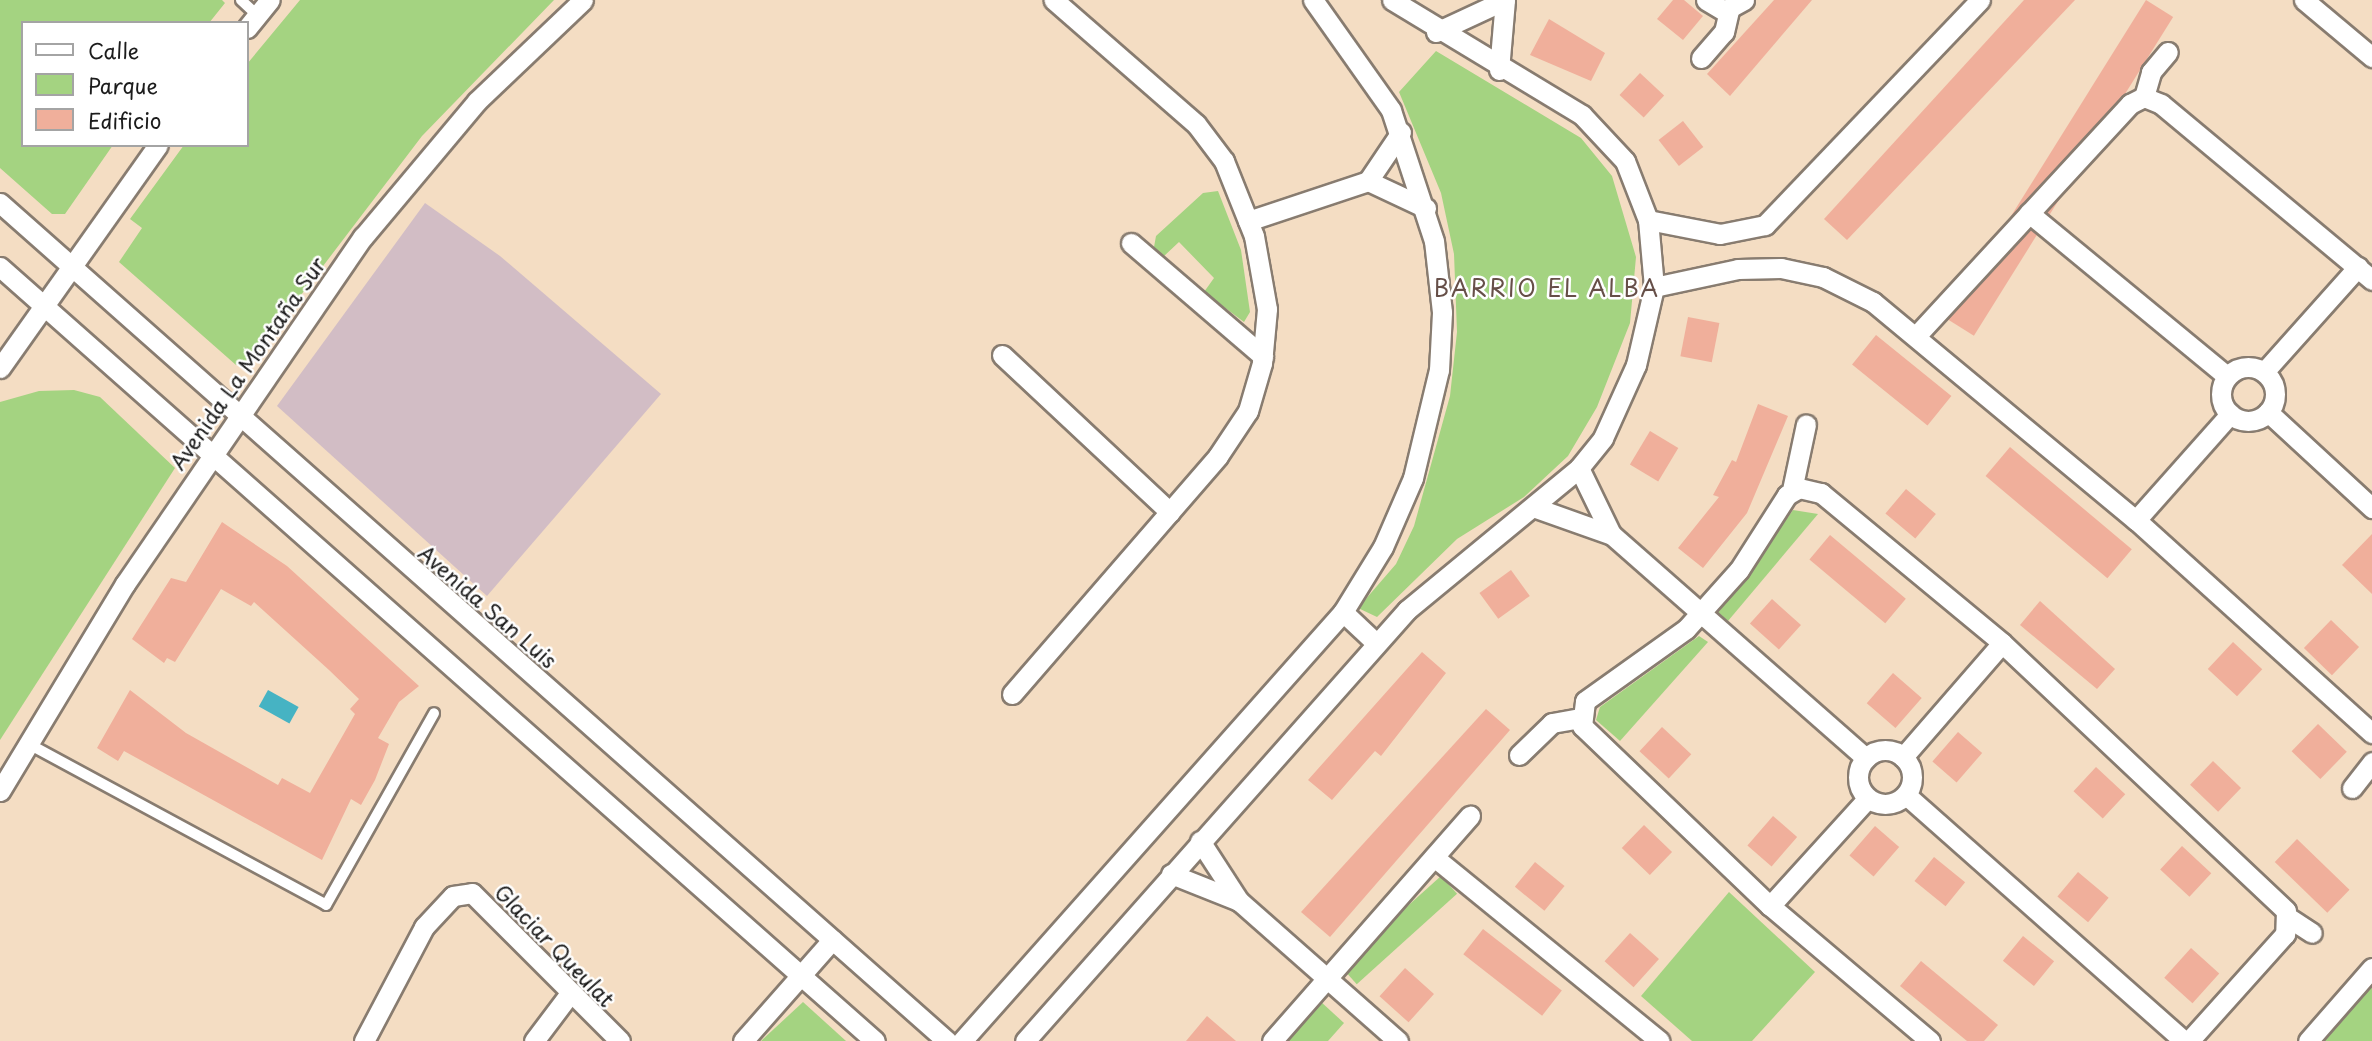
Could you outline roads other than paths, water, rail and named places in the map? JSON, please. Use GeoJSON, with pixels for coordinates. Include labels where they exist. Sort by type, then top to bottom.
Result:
{"type":"FeatureCollection","features":[{"type":"Feature","properties":{"kind":"street","name":"Avenida La Montaña Sur"},"geometry":{"type":"LineString","coordinates":[[0,791],[27,743],[211,453],[396,194],[485,93],[583,0]]}},
{"type":"Feature","properties":{"kind":"street"},"geometry":{"type":"LineString","coordinates":[[1012,694],[1170,512],[1248,411],[1263,356],[1267,309],[1248,221],[1224,162],[1196,124],[1054,0]]}},
{"type":"Feature","properties":{"kind":"street"},"geometry":{"type":"LineString","coordinates":[[962,1041],[1343,612],[1399,513],[1434,398],[1442,312],[1426,208],[1401,132],[1363,63],[1313,0]]}},
{"type":"Feature","properties":{"kind":"street"},"geometry":{"type":"LineString","coordinates":[[1025,1041],[1376,643],[1456,565],[1536,508],[1579,468],[1628,387],[1654,288],[1648,220],[1625,161],[1598,128],[1436,32],[1392,0]]}},
{"type":"Feature","properties":{"kind":"street"},"geometry":{"type":"LineString","coordinates":[[1436,32],[1505,0],[1499,70]]}},
{"type":"Feature","properties":{"kind":"street"},"geometry":{"type":"LineString","coordinates":[[1701,58],[1724,32],[1737,5],[1706,0]]}},
{"type":"Feature","properties":{"kind":"street"},"geometry":{"type":"LineString","coordinates":[[1648,220],[1720,234],[1765,225],[1980,0]]}},
{"type":"Feature","properties":{"kind":"street"},"geometry":{"type":"LineString","coordinates":[[2304,0],[2372,57]]}},
{"type":"Feature","properties":{"kind":"street"},"geometry":{"type":"LineString","coordinates":[[1916,336],[2130,104],[2144,97],[2151,72],[2168,52]]}},
{"type":"Feature","properties":{"kind":"street"},"geometry":{"type":"LineString","coordinates":[[2144,97],[2161,104],[2365,274],[2264,372]]}},
{"type":"Feature","properties":{"kind":"street"},"geometry":{"type":"LineString","coordinates":[[1248,221],[1368,181],[1401,132]]}},
{"type":"Feature","properties":{"kind":"street"},"geometry":{"type":"LineString","coordinates":[[0,368],[70,265],[157,147]]}},
{"type":"Feature","properties":{"kind":"street"},"geometry":{"type":"LineString","coordinates":[[1368,181],[1426,208]]}},
{"type":"Feature","properties":{"kind":"street","name":"Avenida San Luis"},"geometry":{"type":"LineString","coordinates":[[0,203],[947,1041]]}},
{"type":"Feature","properties":{"kind":"street"},"geometry":{"type":"LineString","coordinates":[[2029,213],[2227,376]]}},
{"type":"Feature","properties":{"kind":"street"},"geometry":{"type":"LineString","coordinates":[[1131,243],[1263,356]]}},
{"type":"Feature","properties":{"kind":"street"},"geometry":{"type":"LineString","coordinates":[[0,267],[875,1041]]}},
{"type":"Feature","properties":{"kind":"street"},"geometry":{"type":"LineString","coordinates":[[1654,288],[1738,269],[1804,271],[1853,290],[1916,336],[2136,520],[2372,733]]}},
{"type":"Feature","properties":{"kind":"street"},"geometry":{"type":"LineString","coordinates":[[1002,355],[1170,512]]}},
{"type":"Feature","properties":{"kind":"street"},"geometry":{"type":"LineString","coordinates":[[2245,367],[2264,372],[2275,391],[2268,412],[2250,421],[2230,414],[2220,396],[2227,376],[2245,367]]}},
{"type":"Feature","properties":{"kind":"street"},"geometry":{"type":"LineString","coordinates":[[2268,412],[2372,508]]}},
{"type":"Feature","properties":{"kind":"street"},"geometry":{"type":"LineString","coordinates":[[2136,520],[2230,414]]}},
{"type":"Feature","properties":{"kind":"street"},"geometry":{"type":"LineString","coordinates":[[1580,718],[1592,694],[1701,613],[1792,490],[1806,424]]}},
{"type":"Feature","properties":{"kind":"street"},"geometry":{"type":"LineString","coordinates":[[1579,468],[1612,535]]}},
{"type":"Feature","properties":{"kind":"street"},"geometry":{"type":"LineString","coordinates":[[1792,490],[1807,487],[1821,493],[2002,643],[2289,918],[2312,933]]}},
{"type":"Feature","properties":{"kind":"street"},"geometry":{"type":"LineString","coordinates":[[1536,508],[1612,535],[1866,758]]}},
{"type":"Feature","properties":{"kind":"street"},"geometry":{"type":"LineString","coordinates":[[1343,612],[1376,643]]}},
{"type":"Feature","properties":{"kind":"street"},"geometry":{"type":"LineString","coordinates":[[1903,757],[2002,643]]}},
{"type":"Feature","properties":{"kind":"street"},"geometry":{"type":"LineString","coordinates":[[1519,755],[1552,723],[1580,718]]}},
{"type":"Feature","properties":{"kind":"street"},"geometry":{"type":"LineString","coordinates":[[1580,718],[1590,739],[1770,906],[1930,1041]]}},
{"type":"Feature","properties":{"kind":"street"},"geometry":{"type":"LineString","coordinates":[[1888,750],[1903,757],[1912,775],[1906,794],[1887,805],[1867,799],[1857,778],[1866,758],[1888,750]]}},
{"type":"Feature","properties":{"kind":"street"},"geometry":{"type":"LineString","coordinates":[[2352,788],[2372,762]]}},
{"type":"Feature","properties":{"kind":"street"},"geometry":{"type":"LineString","coordinates":[[1906,794],[2187,1041],[2285,934],[2289,918]]}},
{"type":"Feature","properties":{"kind":"street"},"geometry":{"type":"LineString","coordinates":[[1770,906],[1867,799]]}},
{"type":"Feature","properties":{"kind":"street"},"geometry":{"type":"LineString","coordinates":[[1272,1041],[1470,816]]}},
{"type":"Feature","properties":{"kind":"street"},"geometry":{"type":"LineString","coordinates":[[1200,841],[1239,901],[1398,1041]]}},
{"type":"Feature","properties":{"kind":"street"},"geometry":{"type":"LineString","coordinates":[[1434,857],[1655,1040]]}},
{"type":"Feature","properties":{"kind":"street"},"geometry":{"type":"LineString","coordinates":[[1171,874],[1239,901]]}},
{"type":"Feature","properties":{"kind":"street","name":"Glaciar Queulat"},"geometry":{"type":"LineString","coordinates":[[364,1041],[424,927],[453,896],[472,893],[568,996],[620,1041]]}},
{"type":"Feature","properties":{"kind":"street"},"geometry":{"type":"LineString","coordinates":[[743,1041],[832,940]]}},
{"type":"Feature","properties":{"kind":"street"},"geometry":{"type":"LineString","coordinates":[[2308,1041],[2372,968]]}},
{"type":"Feature","properties":{"kind":"street"},"geometry":{"type":"LineString","coordinates":[[534,1041],[568,996]]}},
{"type":"Feature","properties":{"kind":"lane"},"geometry":{"type":"LineString","coordinates":[[241,0],[258,14]]}},
{"type":"Feature","properties":{"kind":"lane"},"geometry":{"type":"LineString","coordinates":[[27,743],[326,905],[434,713]]}},
{"type":"Feature","properties":{"kind":"water"},"geometry":{"type":"Polygon","coordinates":[[[268,690],[299,707],[289,724],[259,707],[268,690]]]}},
{"type":"Feature","properties":{"kind":"district","name":"BARRIO EL ALBA"},"geometry":{"type":"Point","coordinates":[1547,288]}}]}
